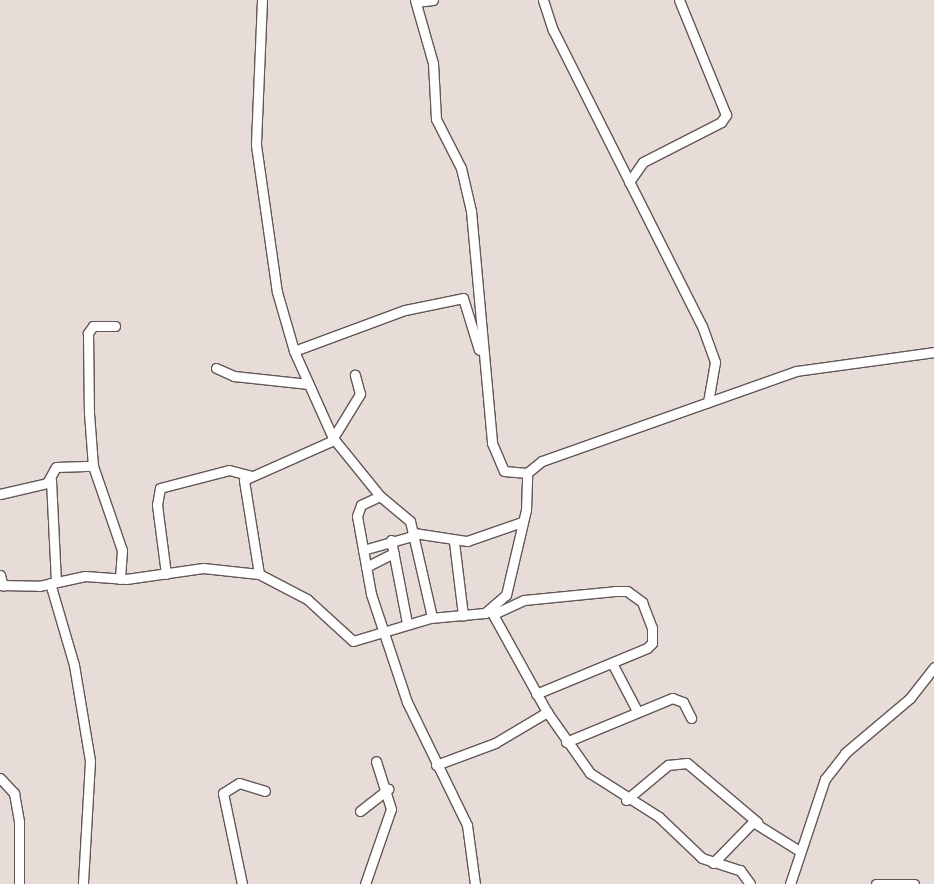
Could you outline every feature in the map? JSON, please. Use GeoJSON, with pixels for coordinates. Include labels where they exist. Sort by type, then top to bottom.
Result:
{"type":"FeatureCollection","features":[{"type":"Feature","properties":{"kind":"street"},"geometry":{"type":"LineString","coordinates":[[262,0],[256,121],[259,183],[270,265],[294,352],[333,439],[380,496],[405,515],[415,534],[432,617]]}},
{"type":"Feature","properties":{"kind":"street"},"geometry":{"type":"LineString","coordinates":[[433,0],[415,1],[433,63],[436,119],[461,168],[471,211],[481,352],[494,452],[504,471],[527,473],[551,456],[796,371],[934,352]]}},
{"type":"Feature","properties":{"kind":"street"},"geometry":{"type":"LineString","coordinates":[[543,0],[553,30],[702,326],[715,362],[708,402]]}},
{"type":"Feature","properties":{"kind":"street"},"geometry":{"type":"LineString","coordinates":[[629,182],[643,162],[721,122],[726,115],[679,0]]}},
{"type":"Feature","properties":{"kind":"street"},"geometry":{"type":"LineString","coordinates":[[294,352],[405,310],[463,298],[471,336],[481,352]]}},
{"type":"Feature","properties":{"kind":"street"},"geometry":{"type":"LineString","coordinates":[[115,326],[94,326],[88,333],[93,466],[122,550],[120,579]]}},
{"type":"Feature","properties":{"kind":"street"},"geometry":{"type":"LineString","coordinates":[[216,368],[234,376],[309,384]]}},
{"type":"Feature","properties":{"kind":"street"},"geometry":{"type":"LineString","coordinates":[[258,574],[244,492],[244,480],[333,439],[360,394],[355,376]]}},
{"type":"Feature","properties":{"kind":"street"},"geometry":{"type":"LineString","coordinates":[[82,884],[90,761],[74,665],[53,583],[51,480],[56,468],[93,466]]}},
{"type":"Feature","properties":{"kind":"street"},"geometry":{"type":"LineString","coordinates":[[166,574],[157,505],[160,488],[229,470],[251,476]]}},
{"type":"Feature","properties":{"kind":"street"},"geometry":{"type":"LineString","coordinates":[[492,613],[506,595],[522,522],[527,473]]}},
{"type":"Feature","properties":{"kind":"street"},"geometry":{"type":"LineString","coordinates":[[0,494],[51,480]]}},
{"type":"Feature","properties":{"kind":"street"},"geometry":{"type":"LineString","coordinates":[[380,496],[361,505],[357,516],[381,633],[436,765],[467,825],[475,884]]}},
{"type":"Feature","properties":{"kind":"street"},"geometry":{"type":"LineString","coordinates":[[363,550],[415,534],[454,542],[477,540],[522,522]]}},
{"type":"Feature","properties":{"kind":"street"},"geometry":{"type":"LineString","coordinates":[[391,540],[407,623]]}},
{"type":"Feature","properties":{"kind":"street"},"geometry":{"type":"LineString","coordinates":[[454,542],[462,615]]}},
{"type":"Feature","properties":{"kind":"street"},"geometry":{"type":"LineString","coordinates":[[366,567],[394,553]]}},
{"type":"Feature","properties":{"kind":"street"},"geometry":{"type":"LineString","coordinates":[[0,574],[1,585],[53,583],[85,576],[120,579],[203,568],[258,574],[306,599],[353,641],[407,623],[432,617],[492,613],[534,598],[627,591],[644,608],[652,644],[612,663],[536,694]]}},
{"type":"Feature","properties":{"kind":"street"},"geometry":{"type":"LineString","coordinates":[[492,613],[536,694],[566,742],[590,774],[626,800],[659,817],[713,862],[740,870],[750,884]]}},
{"type":"Feature","properties":{"kind":"street"},"geometry":{"type":"LineString","coordinates":[[612,663],[636,710]]}},
{"type":"Feature","properties":{"kind":"street"},"geometry":{"type":"LineString","coordinates":[[790,884],[798,850],[816,800],[834,765],[910,698],[934,667]]}},
{"type":"Feature","properties":{"kind":"street"},"geometry":{"type":"LineString","coordinates":[[566,742],[636,710],[676,698],[691,718]]}},
{"type":"Feature","properties":{"kind":"street"},"geometry":{"type":"LineString","coordinates":[[436,765],[495,743],[547,712]]}},
{"type":"Feature","properties":{"kind":"street"},"geometry":{"type":"LineString","coordinates":[[365,884],[388,822],[388,789],[376,761]]}},
{"type":"Feature","properties":{"kind":"street"},"geometry":{"type":"LineString","coordinates":[[626,800],[668,765],[680,762],[691,766],[757,822],[798,850]]}},
{"type":"Feature","properties":{"kind":"street"},"geometry":{"type":"LineString","coordinates":[[0,778],[14,793],[19,822],[19,884]]}},
{"type":"Feature","properties":{"kind":"street"},"geometry":{"type":"LineString","coordinates":[[242,884],[223,793],[239,783],[265,791]]}},
{"type":"Feature","properties":{"kind":"street"},"geometry":{"type":"LineString","coordinates":[[360,811],[388,789]]}},
{"type":"Feature","properties":{"kind":"street"},"geometry":{"type":"LineString","coordinates":[[713,862],[748,824],[757,822]]}},
{"type":"Feature","properties":{"kind":"street"},"geometry":{"type":"LineString","coordinates":[[876,884],[914,884]]}}]}
